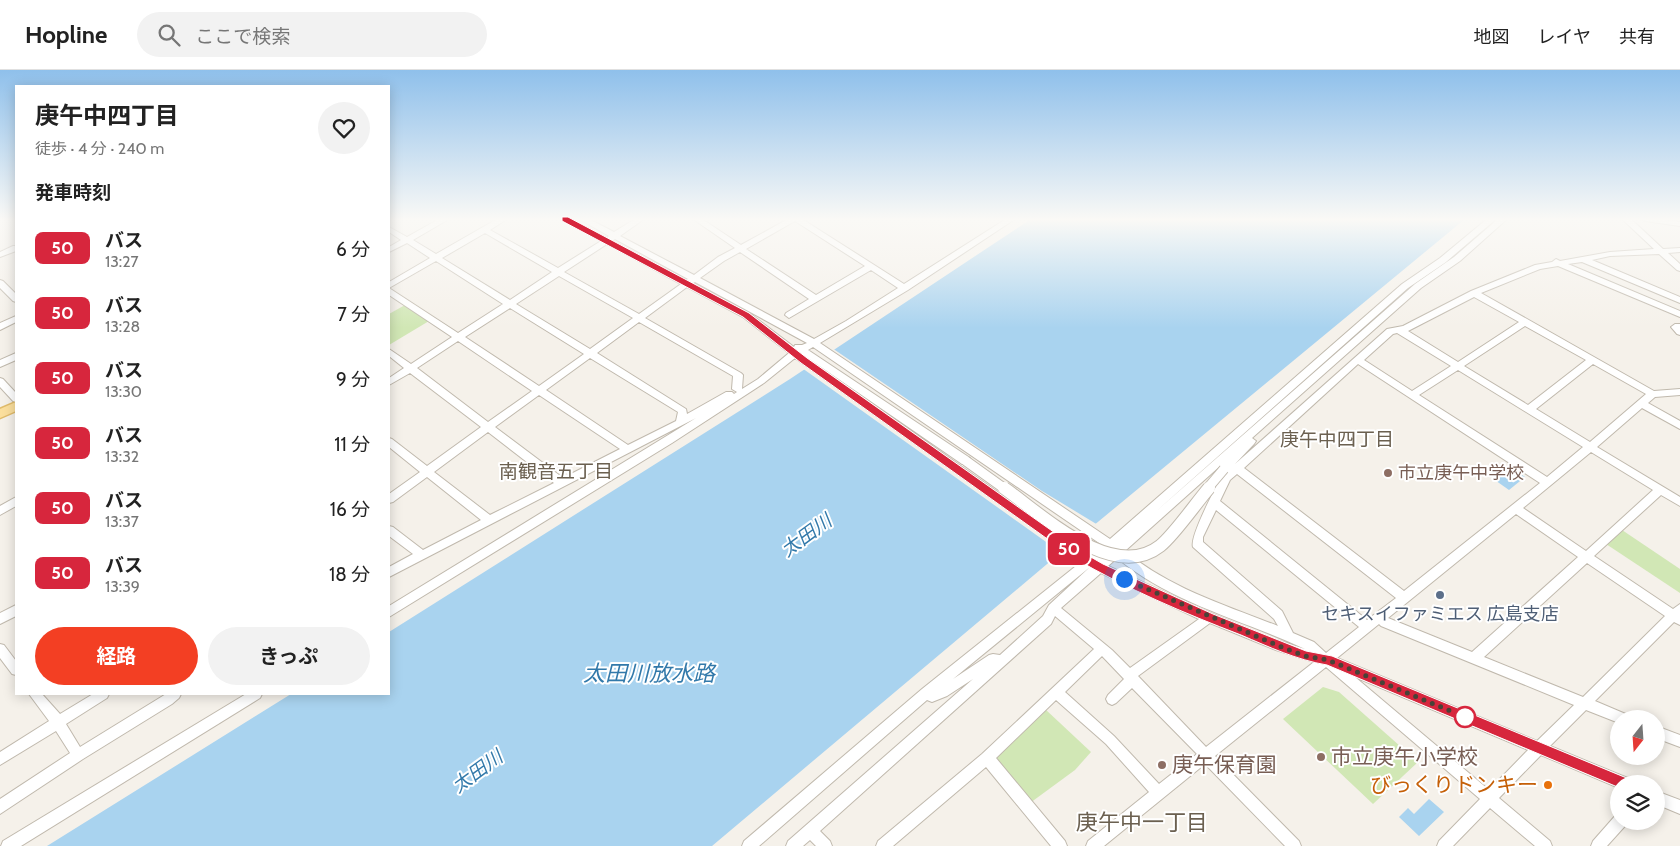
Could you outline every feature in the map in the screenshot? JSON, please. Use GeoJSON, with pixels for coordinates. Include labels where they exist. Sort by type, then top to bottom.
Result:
{"type":"FeatureCollection","features":[{"type":"Feature","properties":{"kind":"main road"},"geometry":{"type":"LineString","coordinates":[[0,414],[15,406]]}},
{"type":"Feature","properties":{"kind":"street"},"geometry":{"type":"LineString","coordinates":[[431,255],[683,412],[680,423]]}},
{"type":"Feature","properties":{"kind":"street"},"geometry":{"type":"LineString","coordinates":[[390,285],[440,255]]}},
{"type":"Feature","properties":{"kind":"street"},"geometry":{"type":"LineString","coordinates":[[529,255],[738,375],[737,389]]}},
{"type":"Feature","properties":{"kind":"street"},"geometry":{"type":"LineString","coordinates":[[390,381],[584,255]]}},
{"type":"Feature","properties":{"kind":"street"},"geometry":{"type":"LineString","coordinates":[[637,255],[691,280],[817,345],[1096,536],[1131,565],[1189,596],[1288,634],[1310,646],[1545,846]]}},
{"type":"Feature","properties":{"kind":"street"},"geometry":{"type":"LineString","coordinates":[[649,255],[746,315],[799,351],[1078,555],[1095,565],[1209,618],[1305,656],[1328,660],[1610,778]]}},
{"type":"Feature","properties":{"kind":"street"},"geometry":{"type":"LineString","coordinates":[[390,498],[638,318],[729,255]]}},
{"type":"Feature","properties":{"kind":"street"},"geometry":{"type":"LineString","coordinates":[[751,255],[815,299]]}},
{"type":"Feature","properties":{"kind":"street"},"geometry":{"type":"LineString","coordinates":[[854,255],[905,288]]}},
{"type":"Feature","properties":{"kind":"street"},"geometry":{"type":"LineString","coordinates":[[390,611],[669,440],[761,381],[799,351],[817,345],[955,255]]}},
{"type":"Feature","properties":{"kind":"street"},"geometry":{"type":"LineString","coordinates":[[1114,549],[1405,286],[1449,255]]}},
{"type":"Feature","properties":{"kind":"street"},"geometry":{"type":"LineString","coordinates":[[749,846],[926,693],[1095,565],[1418,286],[1461,255]]}},
{"type":"Feature","properties":{"kind":"street"},"geometry":{"type":"LineString","coordinates":[[1288,634],[1278,615],[1197,544],[1226,478],[1390,332],[1405,329],[1474,293],[1538,267],[1556,262],[1609,255]]}},
{"type":"Feature","properties":{"kind":"street"},"geometry":{"type":"LineString","coordinates":[[1666,255],[1680,268]]}},
{"type":"Feature","properties":{"kind":"street"},"geometry":{"type":"LineString","coordinates":[[1581,258],[1605,270],[1680,300]]}},
{"type":"Feature","properties":{"kind":"street"},"geometry":{"type":"LineString","coordinates":[[1556,262],[1590,278],[1678,312]]}},
{"type":"Feature","properties":{"kind":"street"},"geometry":{"type":"LineString","coordinates":[[789,315],[871,266]]}},
{"type":"Feature","properties":{"kind":"street"},"geometry":{"type":"LineString","coordinates":[[1590,278],[1602,274],[1605,270]]}},
{"type":"Feature","properties":{"kind":"street"},"geometry":{"type":"LineString","coordinates":[[0,283],[15,297]]}},
{"type":"Feature","properties":{"kind":"street"},"geometry":{"type":"LineString","coordinates":[[390,292],[628,448]]}},
{"type":"Feature","properties":{"kind":"street"},"geometry":{"type":"LineString","coordinates":[[1474,293],[1653,394],[1680,392]]}},
{"type":"Feature","properties":{"kind":"street"},"geometry":{"type":"LineString","coordinates":[[0,327],[15,320]]}},
{"type":"Feature","properties":{"kind":"street"},"geometry":{"type":"LineString","coordinates":[[1413,395],[1525,322]]}},
{"type":"Feature","properties":{"kind":"street"},"geometry":{"type":"LineString","coordinates":[[1680,326],[1675,327],[1680,332]]}},
{"type":"Feature","properties":{"kind":"street"},"geometry":{"type":"LineString","coordinates":[[1399,330],[1680,502]]}},
{"type":"Feature","properties":{"kind":"street"},"geometry":{"type":"LineString","coordinates":[[390,353],[560,482]]}},
{"type":"Feature","properties":{"kind":"street"},"geometry":{"type":"LineString","coordinates":[[0,364],[15,356]]}},
{"type":"Feature","properties":{"kind":"street"},"geometry":{"type":"LineString","coordinates":[[808,358],[1076,539],[1103,554],[1133,557],[1152,551],[1160,546],[1224,469],[1263,429],[1275,411]]}},
{"type":"Feature","properties":{"kind":"street"},"geometry":{"type":"LineString","coordinates":[[1358,360],[1546,482]]}},
{"type":"Feature","properties":{"kind":"street"},"geometry":{"type":"LineString","coordinates":[[1528,410],[1593,360]]}},
{"type":"Feature","properties":{"kind":"street"},"geometry":{"type":"LineString","coordinates":[[390,571],[560,482],[680,423],[778,367]]}},
{"type":"Feature","properties":{"kind":"street"},"geometry":{"type":"LineString","coordinates":[[0,382],[15,397]]}},
{"type":"Feature","properties":{"kind":"street"},"geometry":{"type":"LineString","coordinates":[[1093,846],[1205,754],[1368,628],[1653,394]]}},
{"type":"Feature","properties":{"kind":"street"},"geometry":{"type":"LineString","coordinates":[[1642,404],[1680,425]]}},
{"type":"Feature","properties":{"kind":"street"},"geometry":{"type":"LineString","coordinates":[[612,456],[628,454],[659,441],[669,440]]}},
{"type":"Feature","properties":{"kind":"street"},"geometry":{"type":"LineString","coordinates":[[390,443],[488,520]]}},
{"type":"Feature","properties":{"kind":"street"},"geometry":{"type":"LineString","coordinates":[[1237,468],[1405,598]]}},
{"type":"Feature","properties":{"kind":"street"},"geometry":{"type":"LineString","coordinates":[[1474,658],[1660,490]]}},
{"type":"Feature","properties":{"kind":"street"},"geometry":{"type":"LineString","coordinates":[[0,511],[15,502]]}},
{"type":"Feature","properties":{"kind":"street"},"geometry":{"type":"LineString","coordinates":[[1214,502],[1368,628]]}},
{"type":"Feature","properties":{"kind":"street"},"geometry":{"type":"LineString","coordinates":[[1444,846],[1584,703],[1678,615],[1586,557],[1514,508]]}},
{"type":"Feature","properties":{"kind":"street"},"geometry":{"type":"LineString","coordinates":[[390,531],[422,555]]}},
{"type":"Feature","properties":{"kind":"street"},"geometry":{"type":"LineString","coordinates":[[793,846],[1047,620],[1053,608],[1095,565]]}},
{"type":"Feature","properties":{"kind":"street"},"geometry":{"type":"LineString","coordinates":[[1053,608],[1102,649],[1131,677],[1294,846]]}},
{"type":"Feature","properties":{"kind":"street"},"geometry":{"type":"LineString","coordinates":[[0,619],[15,611]]}},
{"type":"Feature","properties":{"kind":"street"},"geometry":{"type":"LineString","coordinates":[[1112,700],[1131,677],[1209,618]]}},
{"type":"Feature","properties":{"kind":"street"},"geometry":{"type":"LineString","coordinates":[[1380,618],[1385,622],[1610,713]]}},
{"type":"Feature","properties":{"kind":"street"},"geometry":{"type":"LineString","coordinates":[[0,649],[15,669]]}},
{"type":"Feature","properties":{"kind":"street"},"geometry":{"type":"LineString","coordinates":[[883,846],[987,758],[1102,649]]}},
{"type":"Feature","properties":{"kind":"street"},"geometry":{"type":"LineString","coordinates":[[926,693],[932,696],[943,692],[993,659],[1002,661]]}},
{"type":"Feature","properties":{"kind":"street"},"geometry":{"type":"LineString","coordinates":[[1056,692],[1110,740],[1158,793]]}},
{"type":"Feature","properties":{"kind":"street"},"geometry":{"type":"LineString","coordinates":[[36,695],[58,722],[78,755]]}},
{"type":"Feature","properties":{"kind":"street"},"geometry":{"type":"LineString","coordinates":[[0,759],[101,695]]}},
{"type":"Feature","properties":{"kind":"street"},"geometry":{"type":"LineString","coordinates":[[0,806],[174,695]]}},
{"type":"Feature","properties":{"kind":"street"},"geometry":{"type":"LineString","coordinates":[[8,846],[254,695]]}},
{"type":"Feature","properties":{"kind":"street"},"geometry":{"type":"LineString","coordinates":[[1665,735],[1680,741]]}},
{"type":"Feature","properties":{"kind":"street"},"geometry":{"type":"LineString","coordinates":[[987,758],[1060,846]]}},
{"type":"Feature","properties":{"kind":"street"},"geometry":{"type":"LineString","coordinates":[[1665,801],[1680,807]]}},
{"type":"Feature","properties":{"kind":"street"},"geometry":{"type":"LineString","coordinates":[[811,830],[825,846]]}},
{"type":"Feature","properties":{"kind":"street"},"geometry":{"type":"LineString","coordinates":[[1598,846],[1612,830]]}},
{"type":"Feature","properties":{"kind":"green space"},"geometry":{"type":"Polygon","coordinates":[[[405,305],[429,321],[390,344],[390,313],[405,305]]]}},
{"type":"Feature","properties":{"kind":"green space"},"geometry":{"type":"Polygon","coordinates":[[[1622,530],[1680,569],[1680,593],[1606,544],[1622,530]]]}},
{"type":"Feature","properties":{"kind":"green space"},"geometry":{"type":"Polygon","coordinates":[[[1323,687],[1339,692],[1418,762],[1373,804],[1283,719],[1323,687]]]}},
{"type":"Feature","properties":{"kind":"green space"},"geometry":{"type":"Polygon","coordinates":[[[1045,709],[1091,752],[1075,770],[1030,803],[996,763],[995,757],[1045,709]]]}},
{"type":"Feature","properties":{"kind":"water","name":"太田川放水路"},"geometry":{"type":"Polygon","coordinates":[[[976,255],[1421,255],[1053,559],[712,846],[47,846],[289,695],[390,695],[390,631],[790,379],[976,255]]]}},
{"type":"Feature","properties":{"kind":"water"},"geometry":{"type":"Polygon","coordinates":[[[1508,466],[1525,477],[1509,490],[1492,478],[1508,466]]]}},
{"type":"Feature","properties":{"kind":"water"},"geometry":{"type":"Polygon","coordinates":[[[1429,799],[1444,812],[1419,836],[1399,817],[1408,808],[1414,814],[1429,799]]]}},
{"type":"Feature","properties":{"kind":"pier"},"geometry":{"type":"Polygon","coordinates":[[[832,348],[1042,491],[1098,525],[1063,554],[802,368],[832,348]]]}},
{"type":"Feature","properties":{"kind":"bus line","name":"50"},"geometry":{"type":"LineString","coordinates":[[634,255],[746,315],[804,360],[1078,555],[1100,568],[1209,618],[1305,656],[1328,660],[1610,778]]}},
{"type":"Feature","properties":{"kind":"place","name":"市立庚午中学校"},"geometry":{"type":"Point","coordinates":[1388,473]}},
{"type":"Feature","properties":{"kind":"place","name":"セキスイファミエス 広島支店"},"geometry":{"type":"Point","coordinates":[1440,595]}},
{"type":"Feature","properties":{"kind":"place","name":"市立庚午小学校"},"geometry":{"type":"Point","coordinates":[1321,757]}},
{"type":"Feature","properties":{"kind":"place","name":"庚午保育園"},"geometry":{"type":"Point","coordinates":[1162,765]}},
{"type":"Feature","properties":{"kind":"place","name":"びっくりドンキー"},"geometry":{"type":"Point","coordinates":[1548,785]}},
{"type":"Feature","properties":{"kind":"district","name":"庚午中四丁目"},"geometry":{"type":"Point","coordinates":[1337,439]}},
{"type":"Feature","properties":{"kind":"district","name":"南観音五丁目"},"geometry":{"type":"Point","coordinates":[556,471]}},
{"type":"Feature","properties":{"kind":"district","name":"庚午中一丁目"},"geometry":{"type":"Point","coordinates":[1142,822]}},
{"type":"Feature","properties":{"kind":"route"},"geometry":{"type":"LineString","coordinates":[[1124,579],[1209,618],[1305,656],[1328,660],[1465,717]]}},
{"type":"Feature","properties":{"kind":"water label","name":"太田川"},"geometry":{"type":"Point","coordinates":[806,535]}},
{"type":"Feature","properties":{"kind":"water label","name":"太田川"},"geometry":{"type":"Point","coordinates":[477,771]}}]}
